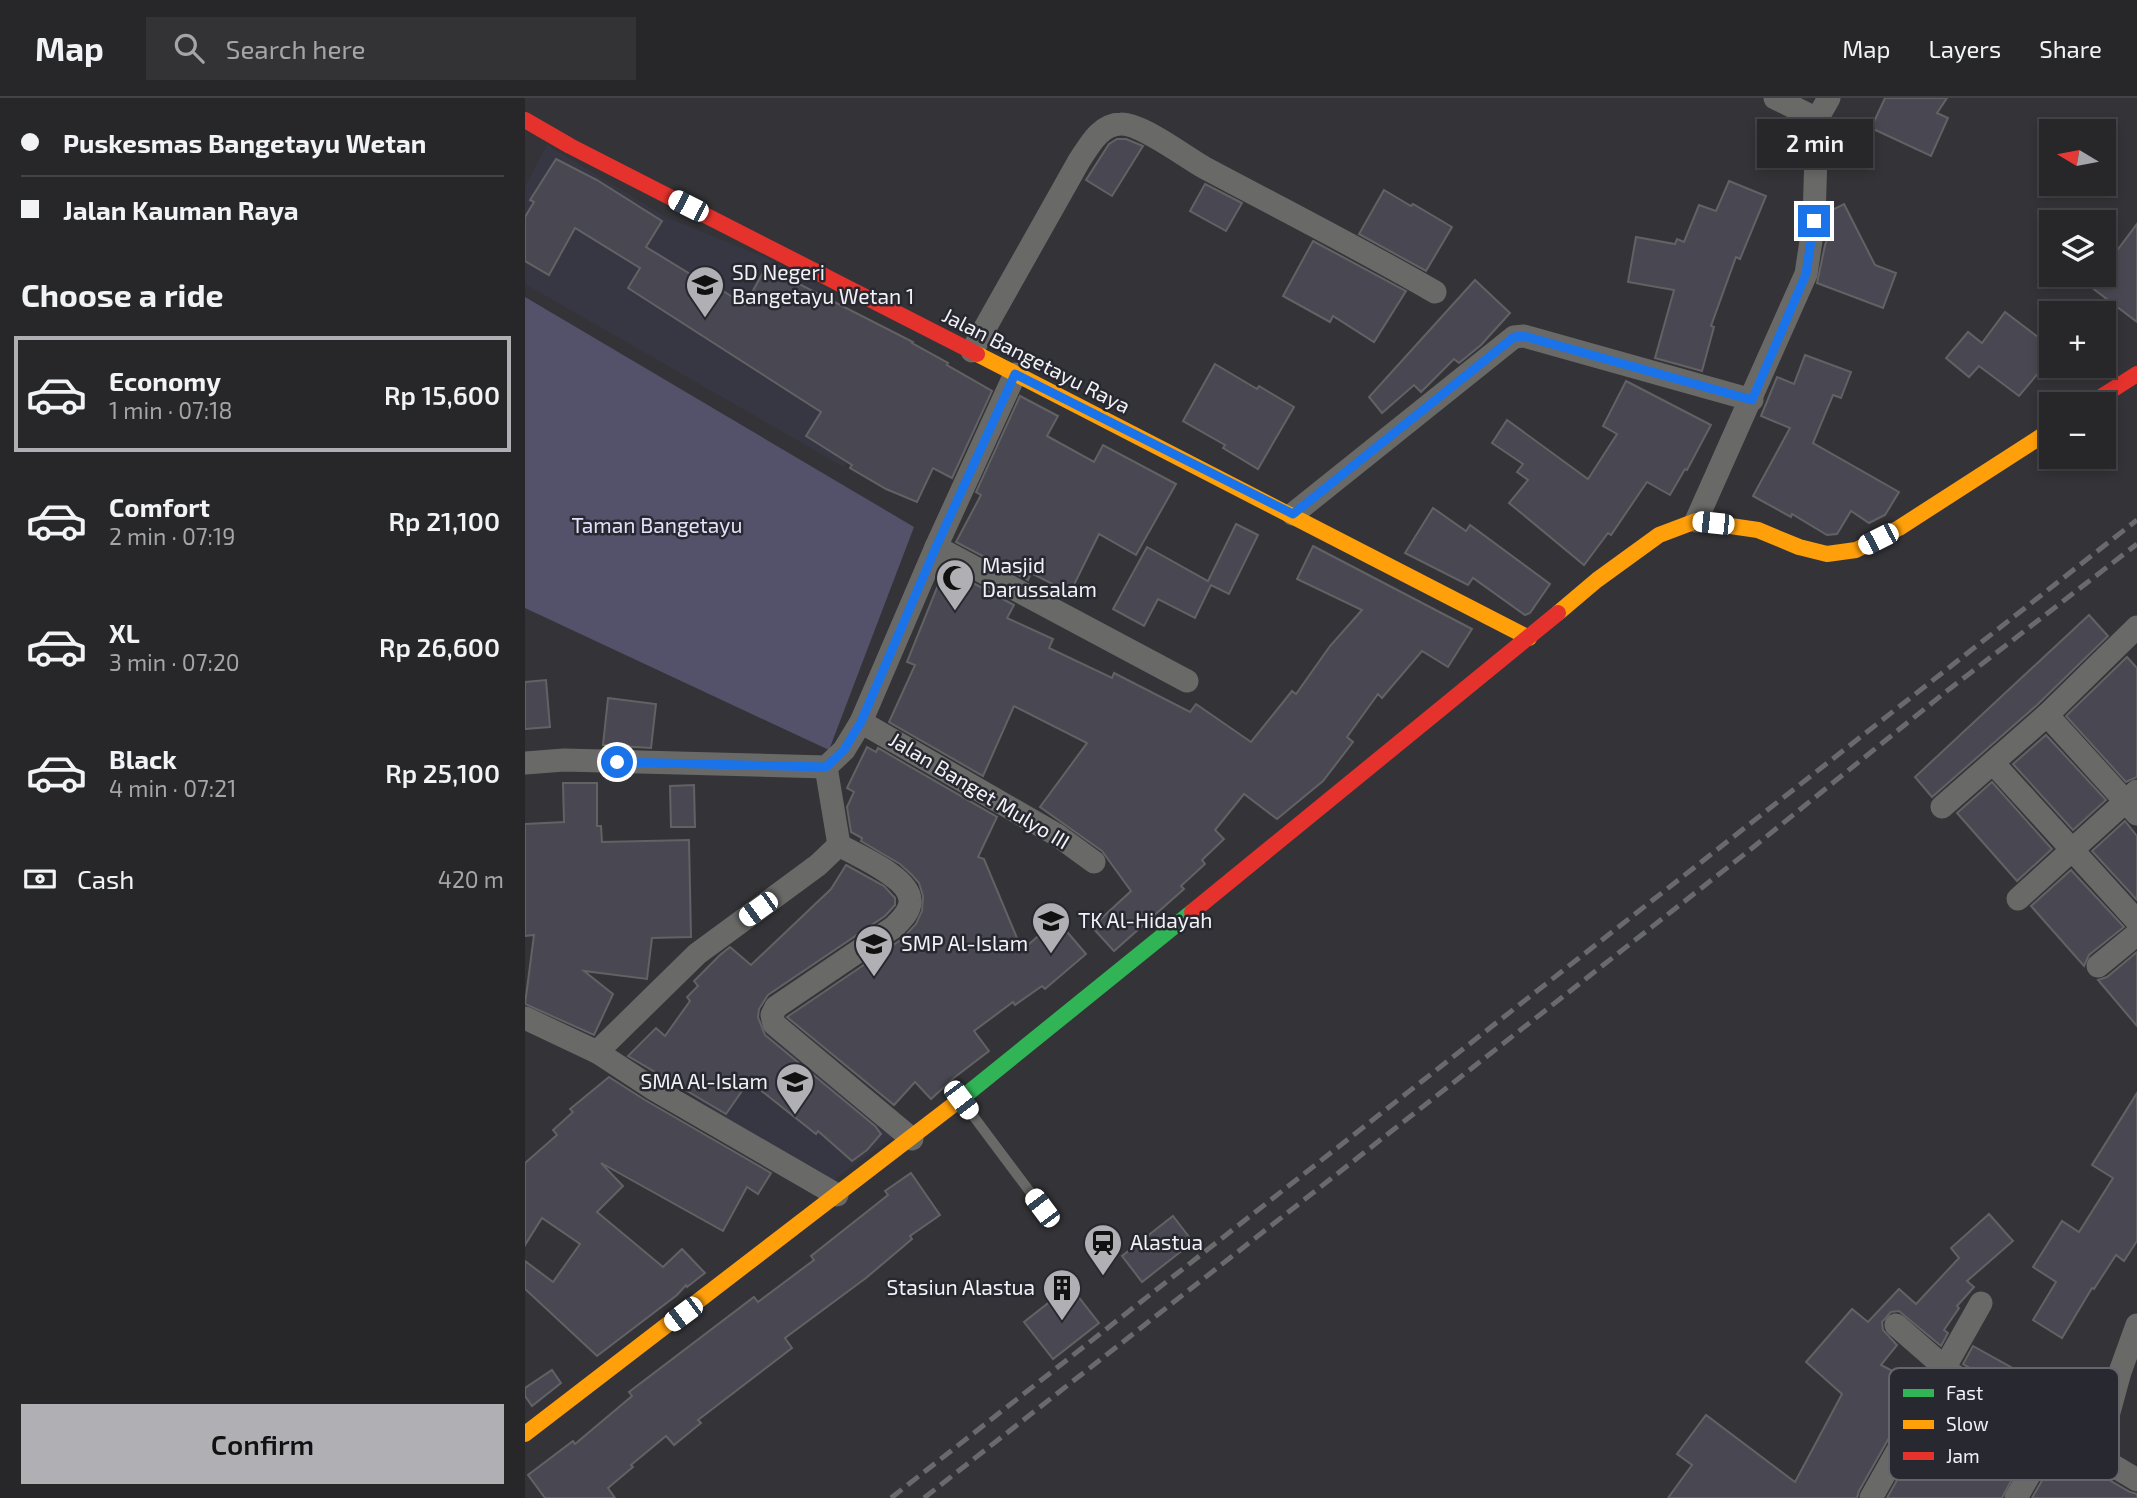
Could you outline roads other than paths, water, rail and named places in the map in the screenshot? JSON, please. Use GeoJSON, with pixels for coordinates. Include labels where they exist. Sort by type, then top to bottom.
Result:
{"type":"FeatureCollection","features":[{"type":"Feature","properties":{"kind":"street"},"geometry":{"type":"LineString","coordinates":[[1775,98],[1817,119]]}},
{"type":"Feature","properties":{"kind":"street"},"geometry":{"type":"LineString","coordinates":[[1696,521],[1806,274],[1814,221],[1817,119],[1829,98]]}},
{"type":"Feature","properties":{"kind":"street","name":"Jalan Bangetayu Raya"},"geometry":{"type":"LineString","coordinates":[[525,120],[582,152],[1293,514],[1529,638]]}},
{"type":"Feature","properties":{"kind":"street"},"geometry":{"type":"LineString","coordinates":[[972,351],[1079,161],[1106,127],[1118,123],[1129,124],[1145,132],[1203,167],[1435,292]]}},
{"type":"Feature","properties":{"kind":"street"},"geometry":{"type":"LineString","coordinates":[[1293,514],[1514,337],[1524,336],[1752,400]]}},
{"type":"Feature","properties":{"kind":"street"},"geometry":{"type":"LineString","coordinates":[[525,763],[564,760],[826,767],[844,750],[861,722],[936,547],[1015,374]]}},
{"type":"Feature","properties":{"kind":"street"},"geometry":{"type":"LineString","coordinates":[[2109,392],[2137,374]]}},
{"type":"Feature","properties":{"kind":"street"},"geometry":{"type":"LineString","coordinates":[[526,1430],[912,1139],[1597,580],[1659,535],[1696,521],[1758,530],[1799,547],[1827,554],[1856,550],[1899,528],[2039,438]]}},
{"type":"Feature","properties":{"kind":"street"},"geometry":{"type":"LineString","coordinates":[[936,547],[1187,681]]}},
{"type":"Feature","properties":{"kind":"street"},"geometry":{"type":"LineString","coordinates":[[1942,807],[2047,715],[2137,627]]}},
{"type":"Feature","properties":{"kind":"street"},"geometry":{"type":"LineString","coordinates":[[2018,899],[2072,848],[2133,802],[2047,715]]}},
{"type":"Feature","properties":{"kind":"street","name":"Jalan Banget Mulyo III"},"geometry":{"type":"LineString","coordinates":[[861,722],[1057,835],[1094,862]]}},
{"type":"Feature","properties":{"kind":"street"},"geometry":{"type":"LineString","coordinates":[[1993,763],[2137,921]]}},
{"type":"Feature","properties":{"kind":"street"},"geometry":{"type":"LineString","coordinates":[[826,767],[839,845]]}},
{"type":"Feature","properties":{"kind":"street"},"geometry":{"type":"LineString","coordinates":[[839,845],[897,878],[907,887],[911,902],[906,914],[894,927],[776,1007],[772,1015],[774,1024],[912,1139]]}},
{"type":"Feature","properties":{"kind":"street"},"geometry":{"type":"LineString","coordinates":[[597,1052],[697,954],[818,865],[839,845]]}},
{"type":"Feature","properties":{"kind":"street"},"geometry":{"type":"LineString","coordinates":[[2098,966],[2137,934]]}},
{"type":"Feature","properties":{"kind":"street"},"geometry":{"type":"LineString","coordinates":[[525,1018],[597,1052],[652,1088],[837,1195]]}},
{"type":"Feature","properties":{"kind":"street"},"geometry":{"type":"LineString","coordinates":[[1896,1325],[1944,1368],[1981,1303]]}},
{"type":"Feature","properties":{"kind":"street"},"geometry":{"type":"LineString","coordinates":[[2119,1376],[2137,1325]]}},
{"type":"Feature","properties":{"kind":"street"},"geometry":{"type":"LineString","coordinates":[[1871,1498],[1889,1466]]}},
{"type":"Feature","properties":{"kind":"street"},"geometry":{"type":"LineString","coordinates":[[2119,1469],[2137,1480]]}},
{"type":"Feature","properties":{"kind":"street"},"geometry":{"type":"LineString","coordinates":[[2016,1498],[2026,1480]]}},
{"type":"Feature","properties":{"kind":"lane"},"geometry":{"type":"LineString","coordinates":[[961,1100],[1042,1208]]}},
{"type":"Feature","properties":{"kind":"railway"},"geometry":{"type":"LineString","coordinates":[[891,1498],[2137,520]]}},
{"type":"Feature","properties":{"kind":"railway"},"geometry":{"type":"LineString","coordinates":[[924,1498],[2137,544]]}},
{"type":"Feature","properties":{"kind":"place","name":"SD Negeri Bangetayu Wetan 1"},"geometry":{"type":"Point","coordinates":[705,319]}},
{"type":"Feature","properties":{"kind":"place","name":"Masjid Darussalam"},"geometry":{"type":"Point","coordinates":[955,612]}},
{"type":"Feature","properties":{"kind":"place","name":"TK Al-Hidayah"},"geometry":{"type":"Point","coordinates":[1051,955]}},
{"type":"Feature","properties":{"kind":"place","name":"SMP Al-Islam"},"geometry":{"type":"Point","coordinates":[874,978]}},
{"type":"Feature","properties":{"kind":"place","name":"SMA Al-Islam"},"geometry":{"type":"Point","coordinates":[795,1116]}},
{"type":"Feature","properties":{"kind":"place","name":"Alastua"},"geometry":{"type":"Point","coordinates":[1103,1277]}},
{"type":"Feature","properties":{"kind":"place","name":"Stasiun Alastua"},"geometry":{"type":"Point","coordinates":[1062,1322]}},
{"type":"Feature","properties":{"kind":"park label","name":"Taman Bangetayu"},"geometry":{"type":"Point","coordinates":[657,526]}}]}
